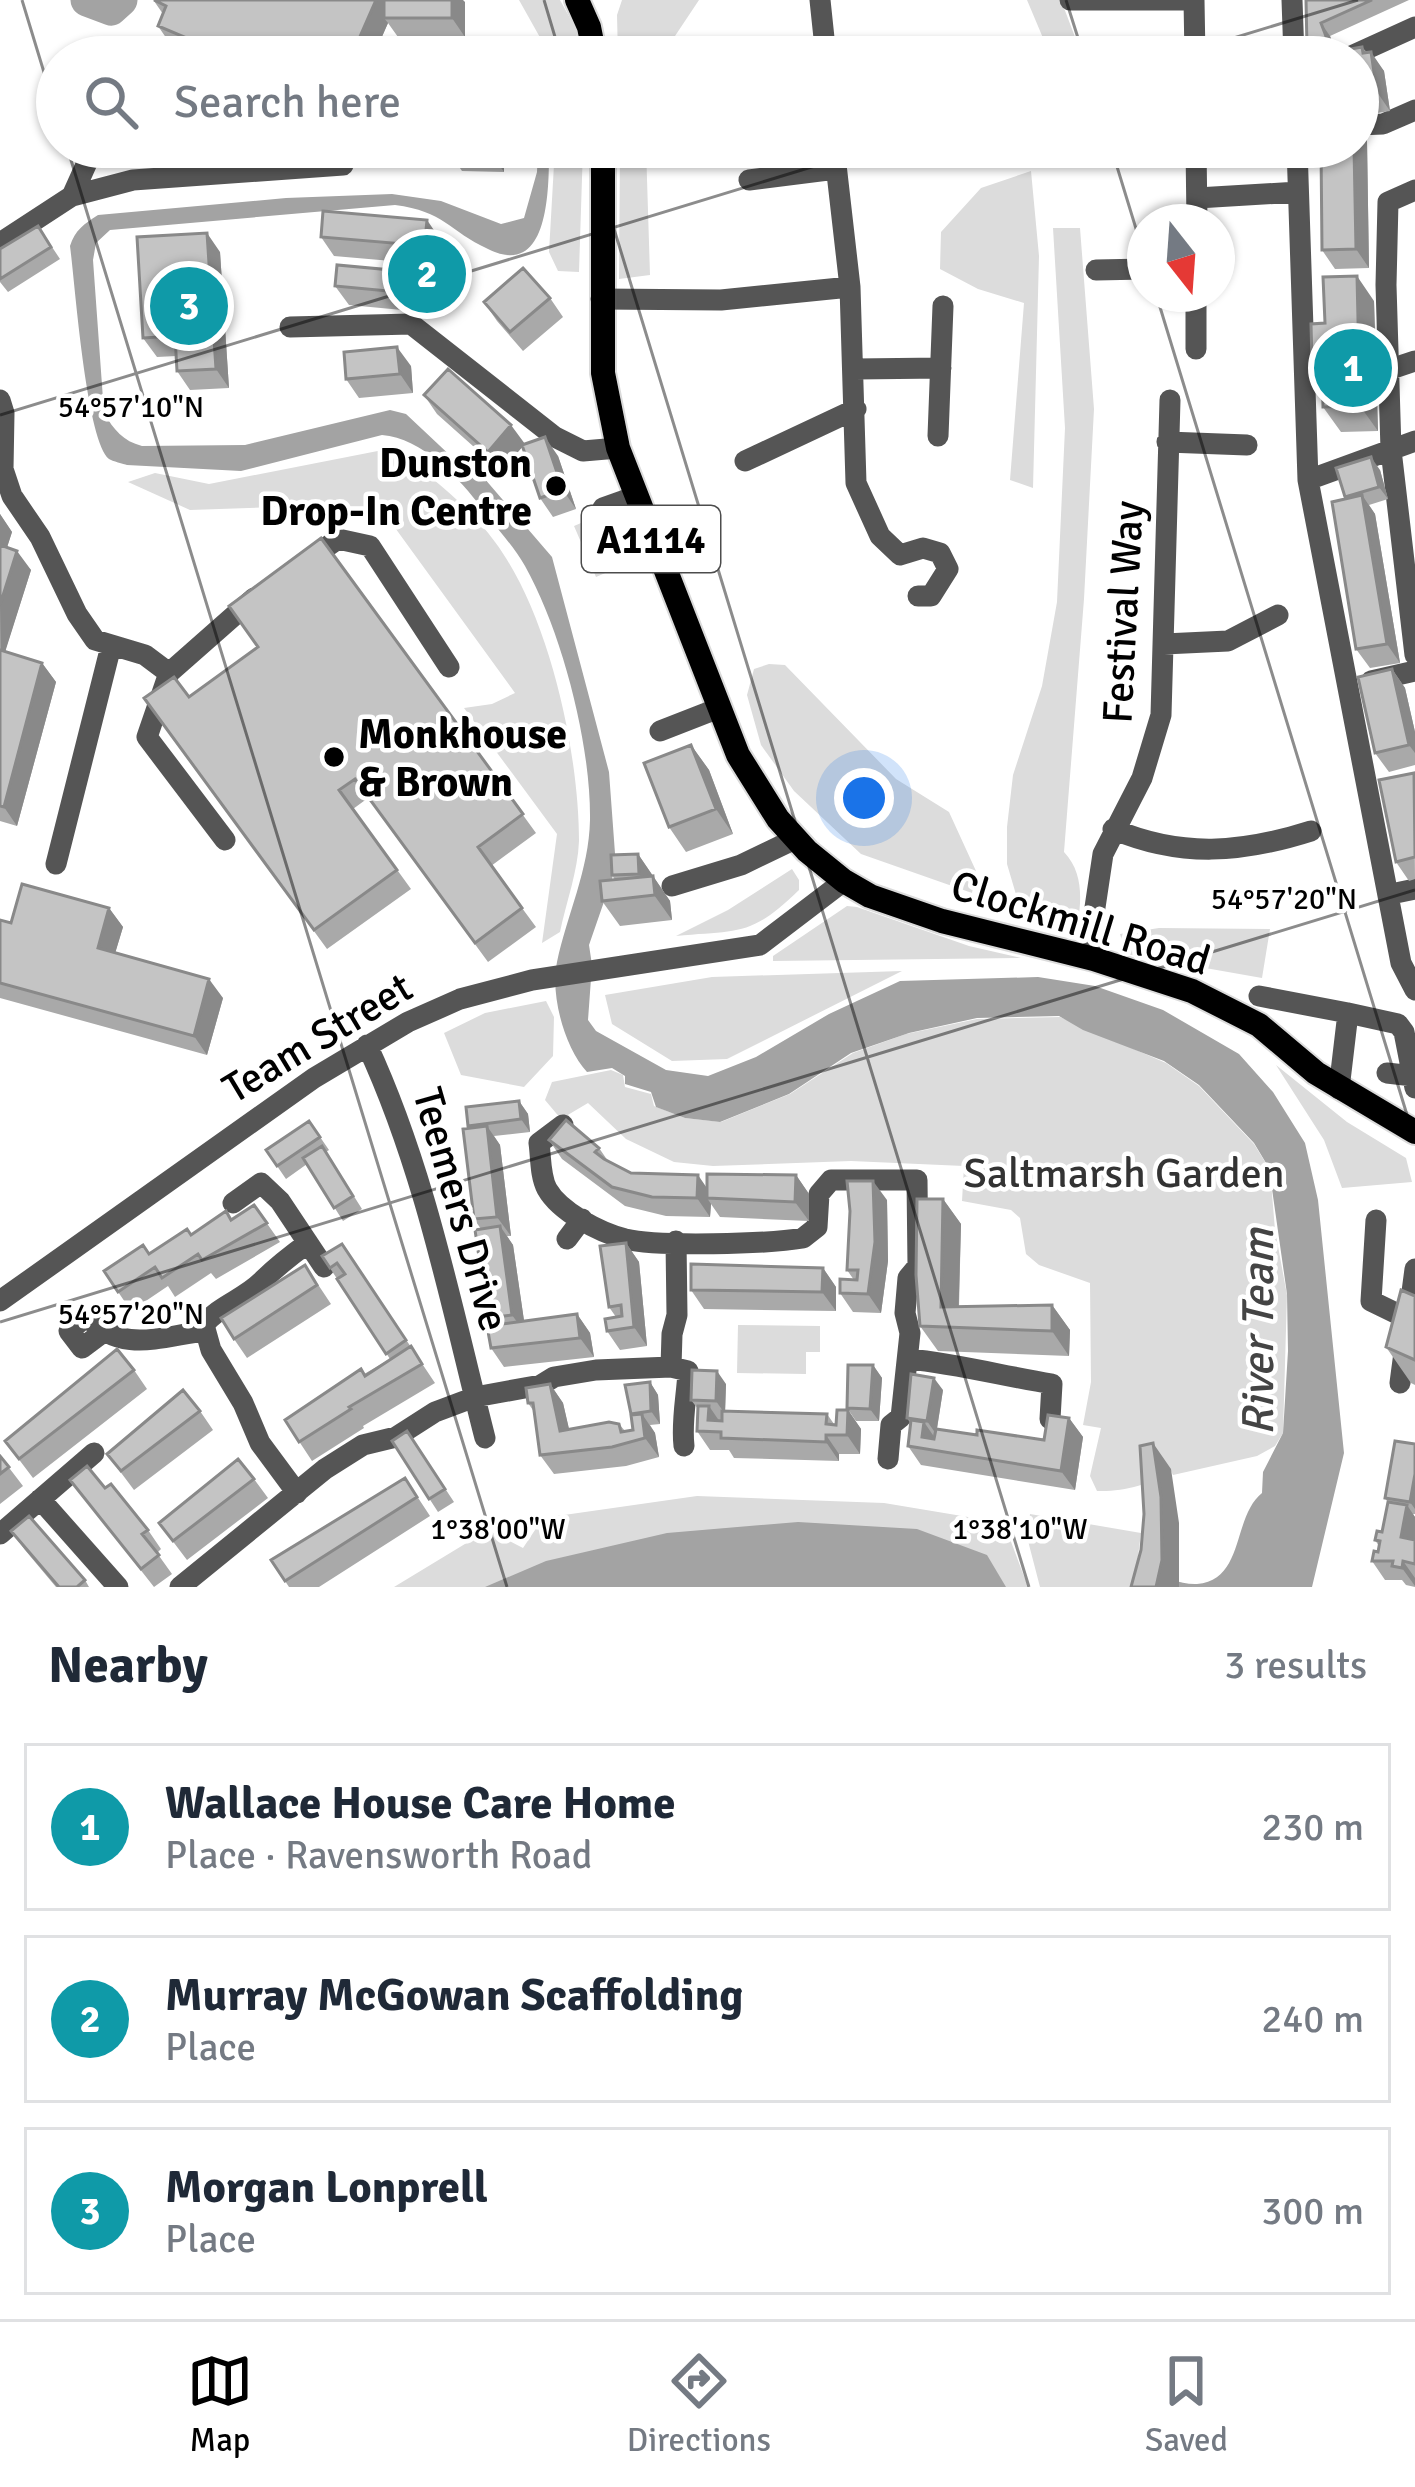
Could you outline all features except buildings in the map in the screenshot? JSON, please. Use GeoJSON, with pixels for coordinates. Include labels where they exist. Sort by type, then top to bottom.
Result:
{"type":"FeatureCollection","features":[{"type":"Feature","properties":{"kind":"main road"},"geometry":{"type":"LineString","coordinates":[[577,0],[591,36]]}},
{"type":"Feature","properties":{"kind":"main road","name":"Clockmill Road"},"geometry":{"type":"LineString","coordinates":[[603,168],[603,373],[617,448],[719,708],[752,780],[795,839],[844,881],[895,906],[1094,959],[1192,992],[1259,1025],[1339,1088],[1415,1132]]}},
{"type":"Feature","properties":{"kind":"street"},"geometry":{"type":"LineString","coordinates":[[820,0],[824,36]]}},
{"type":"Feature","properties":{"kind":"street"},"geometry":{"type":"LineString","coordinates":[[1070,0],[1194,0],[1195,36]]}},
{"type":"Feature","properties":{"kind":"street"},"geometry":{"type":"LineString","coordinates":[[1292,0],[1293,36]]}},
{"type":"Feature","properties":{"kind":"street"},"geometry":{"type":"LineString","coordinates":[[1379,43],[1415,27]]}},
{"type":"Feature","properties":{"kind":"street"},"geometry":{"type":"LineString","coordinates":[[1379,124],[1415,110]]}},
{"type":"Feature","properties":{"kind":"street"},"geometry":{"type":"LineString","coordinates":[[72,196],[85,168]]}},
{"type":"Feature","properties":{"kind":"street"},"geometry":{"type":"LineString","coordinates":[[0,243],[72,196],[133,180],[301,168]]}},
{"type":"Feature","properties":{"kind":"street"},"geometry":{"type":"LineString","coordinates":[[749,180],[796,168]]}},
{"type":"Feature","properties":{"kind":"street"},"geometry":{"type":"LineString","coordinates":[[836,168],[850,287],[856,483],[880,536],[900,555],[923,548],[940,553],[948,569],[931,596],[918,596]]}},
{"type":"Feature","properties":{"kind":"street"},"geometry":{"type":"LineString","coordinates":[[1196,168],[1197,204]]}},
{"type":"Feature","properties":{"kind":"street"},"geometry":{"type":"LineString","coordinates":[[1297,168],[1310,285],[1307,479],[1347,686],[1382,786],[1401,963],[1415,990]]}},
{"type":"Feature","properties":{"kind":"street"},"geometry":{"type":"LineString","coordinates":[[1415,190],[1388,202],[1375,285],[1388,370],[1391,449],[1415,650]]}},
{"type":"Feature","properties":{"kind":"street"},"geometry":{"type":"LineString","coordinates":[[1197,197],[1298,192]]}},
{"type":"Feature","properties":{"kind":"street"},"geometry":{"type":"LineString","coordinates":[[1096,270],[1127,269]]}},
{"type":"Feature","properties":{"kind":"street"},"geometry":{"type":"LineString","coordinates":[[601,299],[722,300],[850,287]]}},
{"type":"Feature","properties":{"kind":"street"},"geometry":{"type":"LineString","coordinates":[[938,436],[943,306]]}},
{"type":"Feature","properties":{"kind":"street"},"geometry":{"type":"LineString","coordinates":[[1196,312],[1196,350]]}},
{"type":"Feature","properties":{"kind":"street"},"geometry":{"type":"LineString","coordinates":[[290,326],[411,324],[556,437],[583,451],[617,448]]}},
{"type":"Feature","properties":{"kind":"street"},"geometry":{"type":"LineString","coordinates":[[1388,370],[1415,361]]}},
{"type":"Feature","properties":{"kind":"street"},"geometry":{"type":"LineString","coordinates":[[855,369],[941,368]]}},
{"type":"Feature","properties":{"kind":"street"},"geometry":{"type":"LineString","coordinates":[[0,400],[3,469],[12,496],[40,537],[77,614],[95,640],[145,655],[169,673]]}},
{"type":"Feature","properties":{"kind":"street","name":"Festival Way"},"geometry":{"type":"LineString","coordinates":[[1094,959],[1096,884],[1113,830],[1157,739],[1170,400]]}},
{"type":"Feature","properties":{"kind":"street"},"geometry":{"type":"LineString","coordinates":[[745,461],[856,409]]}},
{"type":"Feature","properties":{"kind":"street"},"geometry":{"type":"LineString","coordinates":[[1307,479],[1415,440]]}},
{"type":"Feature","properties":{"kind":"street"},"geometry":{"type":"LineString","coordinates":[[1168,442],[1247,445]]}},
{"type":"Feature","properties":{"kind":"street"},"geometry":{"type":"LineString","coordinates":[[603,508],[634,497]]}},
{"type":"Feature","properties":{"kind":"street"},"geometry":{"type":"LineString","coordinates":[[225,840],[147,737],[169,673],[277,582],[338,539],[370,546],[449,667]]}},
{"type":"Feature","properties":{"kind":"street"},"geometry":{"type":"LineString","coordinates":[[1164,644],[1228,641],[1278,616]]}},
{"type":"Feature","properties":{"kind":"street"},"geometry":{"type":"LineString","coordinates":[[56,864],[111,646]]}},
{"type":"Feature","properties":{"kind":"street"},"geometry":{"type":"LineString","coordinates":[[1347,686],[1415,671]]}},
{"type":"Feature","properties":{"kind":"street"},"geometry":{"type":"LineString","coordinates":[[660,731],[719,708]]}},
{"type":"Feature","properties":{"kind":"street"},"geometry":{"type":"LineString","coordinates":[[1113,830],[1160,846],[1211,852],[1269,844],[1311,831]]}},
{"type":"Feature","properties":{"kind":"street"},"geometry":{"type":"LineString","coordinates":[[672,886],[741,865],[795,839]]}},
{"type":"Feature","properties":{"kind":"street","name":"Team Street"},"geometry":{"type":"LineString","coordinates":[[0,1301],[164,1181],[367,1045],[460,999],[532,980],[754,947],[844,881]]}},
{"type":"Feature","properties":{"kind":"street"},"geometry":{"type":"LineString","coordinates":[[1391,894],[1415,889]]}},
{"type":"Feature","properties":{"kind":"street"},"geometry":{"type":"LineString","coordinates":[[1259,996],[1398,1024],[1414,1082]]}},
{"type":"Feature","properties":{"kind":"street"},"geometry":{"type":"LineString","coordinates":[[1339,1088],[1348,1013]]}},
{"type":"Feature","properties":{"kind":"street","name":"Teemers Drive"},"geometry":{"type":"LineString","coordinates":[[367,1045],[396,1109],[430,1217],[485,1438]]}},
{"type":"Feature","properties":{"kind":"street"},"geometry":{"type":"LineString","coordinates":[[1387,1073],[1414,1082]]}},
{"type":"Feature","properties":{"kind":"street"},"geometry":{"type":"LineString","coordinates":[[563,1125],[539,1143],[544,1185],[582,1219],[625,1239],[802,1238],[817,1227],[819,1194],[831,1180],[917,1180],[918,1266],[908,1279],[905,1313],[909,1359],[901,1417],[891,1425],[888,1459]]}},
{"type":"Feature","properties":{"kind":"street"},"geometry":{"type":"LineString","coordinates":[[233,1203],[261,1183],[280,1201],[324,1268]]}},
{"type":"Feature","properties":{"kind":"street"},"geometry":{"type":"LineString","coordinates":[[567,1240],[582,1219]]}},
{"type":"Feature","properties":{"kind":"street"},"geometry":{"type":"LineString","coordinates":[[1376,1220],[1371,1301],[1408,1319]]}},
{"type":"Feature","properties":{"kind":"street"},"geometry":{"type":"LineString","coordinates":[[671,1367],[677,1315],[676,1241]]}},
{"type":"Feature","properties":{"kind":"street"},"geometry":{"type":"LineString","coordinates":[[297,1493],[260,1443],[207,1341],[210,1316],[308,1243]]}},
{"type":"Feature","properties":{"kind":"street"},"geometry":{"type":"LineString","coordinates":[[1400,1383],[1415,1269]]}},
{"type":"Feature","properties":{"kind":"street"},"geometry":{"type":"LineString","coordinates":[[102,1333],[123,1340],[207,1341]]}},
{"type":"Feature","properties":{"kind":"street"},"geometry":{"type":"LineString","coordinates":[[909,1359],[968,1365],[982,1373],[1052,1384],[1050,1419]]}},
{"type":"Feature","properties":{"kind":"street"},"geometry":{"type":"LineString","coordinates":[[180,1587],[362,1445],[396,1437],[435,1412],[475,1397],[596,1370],[671,1367],[688,1371],[684,1446]]}},
{"type":"Feature","properties":{"kind":"street"},"geometry":{"type":"LineString","coordinates":[[0,1534],[94,1453]]}},
{"type":"Feature","properties":{"kind":"street"},"geometry":{"type":"LineString","coordinates":[[40,1499],[118,1587]]}},
{"type":"Feature","properties":{"kind":"green space"},"geometry":{"type":"Polygon","coordinates":[[[519,0],[560,0],[576,36],[539,36],[519,0]]]}},
{"type":"Feature","properties":{"kind":"green space"},"geometry":{"type":"Polygon","coordinates":[[[622,0],[699,0],[675,36],[618,36],[622,0]]]}},
{"type":"Feature","properties":{"kind":"green space"},"geometry":{"type":"Polygon","coordinates":[[[1027,0],[1061,0],[1075,36],[1042,36],[1027,0]]]}},
{"type":"Feature","properties":{"kind":"green space"},"geometry":{"type":"Polygon","coordinates":[[[554,168],[582,168],[579,272],[558,271],[549,252],[554,168]]]}},
{"type":"Feature","properties":{"kind":"green space"},"geometry":{"type":"Polygon","coordinates":[[[620,168],[647,168],[650,275],[619,279],[620,168]]]}},
{"type":"Feature","properties":{"kind":"green space"},"geometry":{"type":"Polygon","coordinates":[[[1031,171],[1039,256],[1033,488],[1010,480],[1024,303],[978,289],[940,269],[941,232],[981,188],[1031,171]]]}},
{"type":"Feature","properties":{"kind":"green space"},"geometry":{"type":"Polygon","coordinates":[[[1053,228],[1080,228],[1094,409],[1064,852],[1077,876],[1079,912],[1078,921],[1049,931],[1023,918],[1007,864],[1007,827],[1013,775],[1042,686],[1057,602],[1065,428],[1053,228]]]}},
{"type":"Feature","properties":{"kind":"green space"},"geometry":{"type":"Polygon","coordinates":[[[393,448],[460,503],[495,542],[531,607],[545,645],[567,726],[579,841],[560,932],[542,943],[557,834],[464,708],[492,704],[515,693],[393,525],[307,506],[190,510],[128,482],[155,473],[209,484],[393,448]]]}},
{"type":"Feature","properties":{"kind":"green space"},"geometry":{"type":"Polygon","coordinates":[[[602,514],[624,565],[596,577],[574,526],[602,514]]]}},
{"type":"Feature","properties":{"kind":"green space"},"geometry":{"type":"Polygon","coordinates":[[[785,665],[896,779],[949,812],[976,871],[972,893],[861,854],[794,791],[761,745],[747,695],[754,669],[785,665]]]}},
{"type":"Feature","properties":{"kind":"green space"},"geometry":{"type":"Polygon","coordinates":[[[792,869],[799,890],[756,924],[676,936],[728,910],[792,869]]]}},
{"type":"Feature","properties":{"kind":"green space"},"geometry":{"type":"Polygon","coordinates":[[[847,906],[1021,958],[773,961],[773,956],[847,906]]]}},
{"type":"Feature","properties":{"kind":"green space"},"geometry":{"type":"Polygon","coordinates":[[[1159,928],[1270,929],[1262,978],[1126,954],[1120,934],[1159,928]]]}},
{"type":"Feature","properties":{"kind":"green space"},"geometry":{"type":"Polygon","coordinates":[[[902,971],[727,1059],[672,1061],[612,1024],[605,995],[712,977],[902,971]]]}},
{"type":"Feature","properties":{"kind":"green space"},"geometry":{"type":"Polygon","coordinates":[[[546,1001],[554,1017],[553,1056],[524,1087],[461,1075],[444,1033],[485,1013],[546,1001]]]}},
{"type":"Feature","properties":{"kind":"green space","name":"Saltmarsh Garden"},"geometry":{"type":"Polygon","coordinates":[[[1060,1017],[1166,1063],[1199,1086],[1254,1144],[1270,1170],[1287,1295],[1283,1433],[1275,1446],[1257,1456],[1173,1475],[1170,1469],[1136,1486],[1097,1491],[1090,1476],[1101,1428],[1083,1425],[1091,1382],[1090,1283],[1039,1265],[1026,1254],[1020,1218],[1011,1210],[962,1201],[964,1166],[674,1162],[626,1139],[588,1103],[561,1119],[545,1100],[552,1082],[611,1070],[623,1075],[625,1087],[651,1094],[654,1106],[685,1118],[721,1122],[790,1094],[853,1053],[906,1034],[977,1019],[1060,1017]]]}},
{"type":"Feature","properties":{"kind":"green space"},"geometry":{"type":"Polygon","coordinates":[[[1276,1065],[1347,1122],[1406,1158],[1412,1182],[1342,1188],[1324,1140],[1276,1065]]]}},
{"type":"Feature","properties":{"kind":"green space"},"geometry":{"type":"Polygon","coordinates":[[[738,1325],[820,1326],[820,1352],[806,1352],[806,1374],[737,1373],[738,1325]]]}},
{"type":"Feature","properties":{"kind":"green space"},"geometry":{"type":"Polygon","coordinates":[[[697,1496],[884,1503],[1004,1523],[1028,1587],[394,1587],[488,1530],[523,1548],[543,1518],[697,1496]]]}},
{"type":"Feature","properties":{"kind":"green space"},"geometry":{"type":"Polygon","coordinates":[[[1030,1514],[1141,1533],[1134,1587],[1040,1587],[1027,1537],[1030,1514]]]}},
{"type":"Feature","properties":{"kind":"shaded area"},"geometry":{"type":"Polygon","coordinates":[[[537,168],[548,168],[542,225],[524,252],[508,255],[488,249],[425,212],[395,205],[110,230],[96,243],[93,260],[104,413],[120,434],[142,446],[245,445],[390,410],[406,414],[472,476],[478,471],[552,557],[609,772],[616,867],[589,945],[588,1020],[596,1031],[666,1070],[708,1076],[756,1057],[829,1014],[900,981],[1038,977],[1095,986],[1163,1010],[1239,1054],[1273,1092],[1305,1143],[1318,1200],[1344,1453],[1312,1587],[1141,1587],[1148,1573],[1197,1584],[1223,1571],[1262,1493],[1263,1472],[1283,1433],[1287,1294],[1269,1168],[1254,1143],[1199,1085],[1164,1061],[1059,1016],[977,1018],[909,1033],[851,1053],[789,1094],[720,1122],[685,1118],[656,1107],[651,1092],[625,1084],[625,1076],[612,1068],[587,1072],[566,1036],[555,976],[589,839],[585,758],[572,689],[551,623],[512,546],[454,476],[427,453],[398,438],[382,435],[241,471],[127,465],[109,459],[101,446],[88,393],[70,246],[93,218],[286,198],[392,194],[441,201],[501,224],[524,218],[537,168]]]}},
{"type":"Feature","properties":{"kind":"shaded area"},"geometry":{"type":"Polygon","coordinates":[[[798,1522],[917,1529],[987,1555],[1006,1587],[485,1587],[546,1561],[667,1533],[798,1522]]]}},
{"type":"Feature","properties":{"kind":"waterway","name":"River Team"},"geometry":{"type":"LineString","coordinates":[[87,0],[111,9],[121,0]]}},
{"type":"Feature","properties":{"kind":"place","name":"Murray McGowan Scaffolding"},"geometry":{"type":"Point","coordinates":[427,274]}},
{"type":"Feature","properties":{"kind":"place","name":"Morgan Lonprell"},"geometry":{"type":"Point","coordinates":[189,306]}},
{"type":"Feature","properties":{"kind":"place","name":"Wallace House Care Home"},"geometry":{"type":"Point","coordinates":[1353,368]}},
{"type":"Feature","properties":{"kind":"place","name":"Dunston Drop-In Centre"},"geometry":{"type":"Point","coordinates":[556,486]}},
{"type":"Feature","properties":{"kind":"place","name":"Monkhouse & Brown"},"geometry":{"type":"Point","coordinates":[334,757]}}]}
